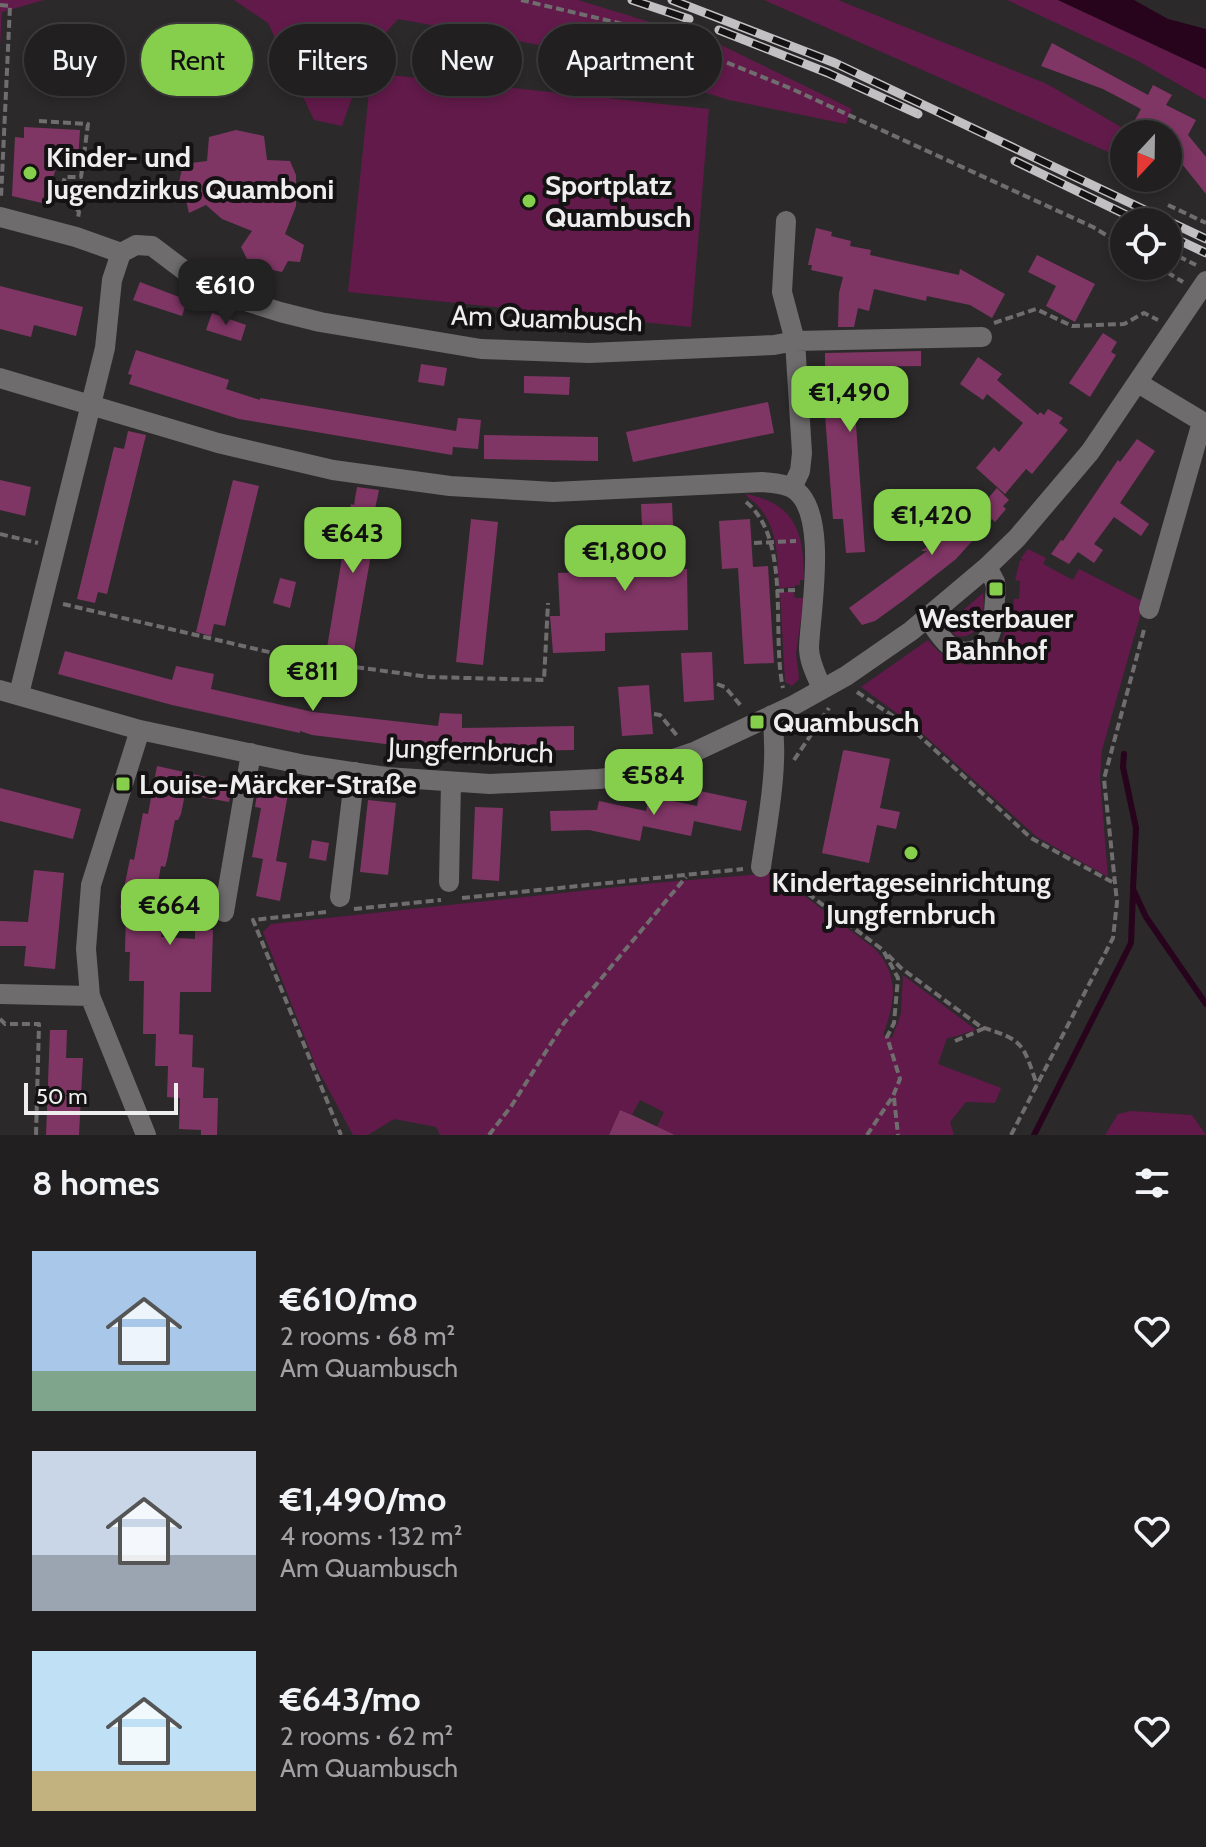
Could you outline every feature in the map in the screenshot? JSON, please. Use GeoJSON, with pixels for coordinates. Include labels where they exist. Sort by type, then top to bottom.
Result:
{"type":"FeatureCollection","features":[{"type":"Feature","properties":{"kind":"street"},"geometry":{"type":"LineString","coordinates":[[0,217],[76,237],[121,253],[112,280],[105,348],[92,408],[43,599],[9,692]]}},
{"type":"Feature","properties":{"kind":"street"},"geometry":{"type":"LineString","coordinates":[[786,221],[782,292],[795,341],[802,453],[800,471],[792,488]]}},
{"type":"Feature","properties":{"kind":"street","name":"Am Quambusch"},"geometry":{"type":"LineString","coordinates":[[121,253],[136,245],[152,246],[193,277],[233,297],[280,312],[320,322],[481,349],[589,353],[774,345],[795,341],[986,330]]}},
{"type":"Feature","properties":{"kind":"street","name":"Jungfernbruch"},"geometry":{"type":"LineString","coordinates":[[9,692],[140,730],[251,753],[355,772],[451,782],[490,784],[599,779],[623,776],[694,752],[772,715],[825,696],[928,618],[987,567],[1017,538],[1071,475],[1138,383],[1206,281]]}},
{"type":"Feature","properties":{"kind":"street"},"geometry":{"type":"LineString","coordinates":[[0,378],[92,408],[218,443],[333,470],[450,486],[553,492],[762,482],[792,488],[805,504],[814,539],[816,576],[809,649],[825,696]]}},
{"type":"Feature","properties":{"kind":"street"},"geometry":{"type":"LineString","coordinates":[[1138,383],[1204,423],[1149,609]]}},
{"type":"Feature","properties":{"kind":"street"},"geometry":{"type":"LineString","coordinates":[[928,618],[950,647],[961,652],[973,651],[984,645],[991,632],[996,589],[987,567]]}},
{"type":"Feature","properties":{"kind":"street"},"geometry":{"type":"LineString","coordinates":[[761,867],[775,764],[772,715]]}},
{"type":"Feature","properties":{"kind":"street"},"geometry":{"type":"LineString","coordinates":[[140,730],[91,885],[86,949],[90,996],[146,1135]]}},
{"type":"Feature","properties":{"kind":"street"},"geometry":{"type":"LineString","coordinates":[[224,912],[251,753]]}},
{"type":"Feature","properties":{"kind":"street"},"geometry":{"type":"LineString","coordinates":[[338,906],[355,772]]}},
{"type":"Feature","properties":{"kind":"street"},"geometry":{"type":"LineString","coordinates":[[449,882],[451,782]]}},
{"type":"Feature","properties":{"kind":"street"},"geometry":{"type":"LineString","coordinates":[[0,994],[90,996]]}},
{"type":"Feature","properties":{"kind":"path"},"geometry":{"type":"LineString","coordinates":[[521,0],[644,29],[792,89],[1110,237]]}},
{"type":"Feature","properties":{"kind":"path"},"geometry":{"type":"LineString","coordinates":[[0,5],[10,6],[0,217]]}},
{"type":"Feature","properties":{"kind":"path"},"geometry":{"type":"LineString","coordinates":[[39,121],[88,124],[81,177],[65,177],[62,188],[79,212],[76,237]]}},
{"type":"Feature","properties":{"kind":"path"},"geometry":{"type":"LineString","coordinates":[[1168,205],[1206,223]]}},
{"type":"Feature","properties":{"kind":"path"},"geometry":{"type":"LineString","coordinates":[[1182,258],[1193,264]]}},
{"type":"Feature","properties":{"kind":"path"},"geometry":{"type":"LineString","coordinates":[[1179,280],[1184,283]]}},
{"type":"Feature","properties":{"kind":"path"},"geometry":{"type":"LineString","coordinates":[[986,330],[1036,309],[1072,326],[1124,324],[1144,313],[1157,320]]}},
{"type":"Feature","properties":{"kind":"path"},"geometry":{"type":"LineString","coordinates":[[738,496],[762,519],[771,542],[785,694]]}},
{"type":"Feature","properties":{"kind":"path"},"geometry":{"type":"LineString","coordinates":[[0,534],[56,547]]}},
{"type":"Feature","properties":{"kind":"path"},"geometry":{"type":"LineString","coordinates":[[754,543],[803,540]]}},
{"type":"Feature","properties":{"kind":"path"},"geometry":{"type":"LineString","coordinates":[[776,591],[806,590]]}},
{"type":"Feature","properties":{"kind":"path"},"geometry":{"type":"LineString","coordinates":[[43,599],[303,660],[429,677],[544,680],[548,603]]}},
{"type":"Feature","properties":{"kind":"path"},"geometry":{"type":"LineString","coordinates":[[1011,1135],[1113,938],[1117,902],[1104,779],[1149,609]]}},
{"type":"Feature","properties":{"kind":"path"},"geometry":{"type":"LineString","coordinates":[[717,684],[725,687],[738,700],[746,713]]}},
{"type":"Feature","properties":{"kind":"path"},"geometry":{"type":"LineString","coordinates":[[852,688],[911,728],[1031,838],[1114,883]]}},
{"type":"Feature","properties":{"kind":"path"},"geometry":{"type":"LineString","coordinates":[[775,764],[790,766],[799,749],[829,711],[825,696]]}},
{"type":"Feature","properties":{"kind":"path"},"geometry":{"type":"LineString","coordinates":[[654,714],[660,715],[683,743]]}},
{"type":"Feature","properties":{"kind":"path"},"geometry":{"type":"LineString","coordinates":[[341,1135],[253,920],[338,906],[761,867],[775,869],[883,950],[901,968],[985,1028],[1022,1045],[1037,1085]]}},
{"type":"Feature","properties":{"kind":"path"},"geometry":{"type":"LineString","coordinates":[[489,1135],[564,1023],[688,875]]}},
{"type":"Feature","properties":{"kind":"path"},"geometry":{"type":"LineString","coordinates":[[867,1135],[893,1096],[900,1079],[887,1037],[894,1023],[898,978],[883,950]]}},
{"type":"Feature","properties":{"kind":"path"},"geometry":{"type":"LineString","coordinates":[[0,1019],[5,1024],[39,1024],[36,1135]]}},
{"type":"Feature","properties":{"kind":"path"},"geometry":{"type":"LineString","coordinates":[[955,1041],[985,1028]]}},
{"type":"Feature","properties":{"kind":"path"},"geometry":{"type":"LineString","coordinates":[[893,1096],[898,1135]]}},
{"type":"Feature","properties":{"kind":"shaded area"},"geometry":{"type":"Polygon","coordinates":[[[0,0],[44,0],[2,12],[0,47],[0,0]]]}},
{"type":"Feature","properties":{"kind":"shaded area"},"geometry":{"type":"Polygon","coordinates":[[[234,0],[578,0],[656,24],[538,24],[538,45],[522,42],[522,24],[425,24],[398,19],[394,24],[268,23],[234,0]]]}},
{"type":"Feature","properties":{"kind":"shaded area"},"geometry":{"type":"Polygon","coordinates":[[[764,0],[838,0],[1047,84],[1110,121],[1110,153],[764,0]]]}},
{"type":"Feature","properties":{"kind":"shaded area"},"geometry":{"type":"Polygon","coordinates":[[[1007,0],[1058,0],[1206,69],[1206,100],[1138,61],[1007,0]]]}},
{"type":"Feature","properties":{"kind":"shaded area"},"geometry":{"type":"Polygon","coordinates":[[[1058,0],[1134,0],[1168,19],[1206,29],[1206,69],[1058,0]]]}},
{"type":"Feature","properties":{"kind":"shaded area"},"geometry":{"type":"Polygon","coordinates":[[[722,45],[852,109],[846,124],[716,96],[722,96],[722,45]]]}},
{"type":"Feature","properties":{"kind":"shaded area","name":"Sportplatz Quambusch"},"geometry":{"type":"Polygon","coordinates":[[[396,76],[412,77],[412,96],[522,96],[522,89],[538,91],[538,96],[587,96],[709,109],[691,327],[348,292],[369,96],[396,96],[396,76]]]}},
{"type":"Feature","properties":{"kind":"shaded area"},"geometry":{"type":"Polygon","coordinates":[[[303,96],[353,96],[342,126],[314,120],[303,96]]]}},
{"type":"Feature","properties":{"kind":"shaded area"},"geometry":{"type":"Polygon","coordinates":[[[745,494],[776,505],[794,523],[804,563],[804,580],[800,580],[800,585],[779,588],[776,546],[770,526],[759,507],[745,494]]]}},
{"type":"Feature","properties":{"kind":"shaded area"},"geometry":{"type":"Polygon","coordinates":[[[1028,549],[1046,558],[1043,564],[1073,580],[1079,569],[1144,602],[1102,750],[1100,778],[1108,877],[1037,837],[913,725],[861,687],[928,640],[949,659],[960,663],[972,665],[992,656],[1005,630],[1012,630],[1014,599],[1019,599],[1020,581],[1015,580],[1020,560],[1024,561],[1021,558],[1028,549]]]}},
{"type":"Feature","properties":{"kind":"shaded area"},"geometry":{"type":"Polygon","coordinates":[[[780,592],[794,592],[795,598],[804,598],[796,653],[799,679],[792,686],[785,682],[780,592]]]}},
{"type":"Feature","properties":{"kind":"shaded area"},"geometry":{"type":"Polygon","coordinates":[[[983,593],[984,609],[980,624],[971,634],[956,636],[951,631],[951,621],[983,593]]]}},
{"type":"Feature","properties":{"kind":"shaded area"},"geometry":{"type":"Polygon","coordinates":[[[774,873],[875,949],[883,959],[893,990],[883,1035],[892,1038],[901,1013],[903,975],[976,1030],[947,1038],[938,1064],[1001,1088],[995,1103],[966,1102],[950,1122],[954,1135],[675,1135],[657,1127],[664,1112],[640,1100],[632,1115],[620,1110],[609,1135],[440,1135],[436,1127],[394,1119],[368,1135],[353,1135],[316,1066],[263,932],[271,924],[774,873]]]}},
{"type":"Feature","properties":{"kind":"shaded area"},"geometry":{"type":"Polygon","coordinates":[[[1131,1111],[1192,1115],[1206,1135],[1105,1135],[1118,1114],[1131,1111]]]}},
{"type":"Feature","properties":{"kind":"building"},"geometry":{"type":"Polygon","coordinates":[[[1052,43],[1148,95],[1153,85],[1172,95],[1166,105],[1196,120],[1188,135],[1206,157],[1206,194],[1182,164],[1182,120],[1135,120],[1141,109],[1103,89],[1041,66],[1052,43]]]}},
{"type":"Feature","properties":{"kind":"building","name":"Kinder- und Jugendzirkus Quamboni"},"geometry":{"type":"Polygon","coordinates":[[[24,127],[80,130],[78,161],[58,160],[46,204],[12,196],[15,137],[24,138],[24,127]]]}},
{"type":"Feature","properties":{"kind":"building"},"geometry":{"type":"Polygon","coordinates":[[[236,130],[264,136],[267,160],[290,161],[296,175],[296,206],[285,234],[304,245],[300,262],[288,261],[282,272],[250,265],[241,247],[252,231],[222,219],[206,205],[189,213],[184,192],[177,192],[183,164],[207,161],[209,137],[236,130]]]}},
{"type":"Feature","properties":{"kind":"building"},"geometry":{"type":"Polygon","coordinates":[[[816,228],[851,241],[850,246],[871,250],[870,255],[959,275],[960,269],[1005,294],[992,318],[970,305],[927,296],[926,301],[874,289],[869,311],[858,308],[854,327],[838,327],[843,277],[811,270],[812,265],[808,265],[816,228]]]}},
{"type":"Feature","properties":{"kind":"building"},"geometry":{"type":"Polygon","coordinates":[[[1037,255],[1095,284],[1075,322],[1046,306],[1056,286],[1028,272],[1037,255]]]}},
{"type":"Feature","properties":{"kind":"building"},"geometry":{"type":"Polygon","coordinates":[[[140,282],[187,300],[182,316],[133,300],[140,282]]]}},
{"type":"Feature","properties":{"kind":"building"},"geometry":{"type":"Polygon","coordinates":[[[0,286],[83,307],[76,336],[34,325],[31,337],[0,329],[0,286]]]}},
{"type":"Feature","properties":{"kind":"building"},"geometry":{"type":"Polygon","coordinates":[[[212,313],[246,325],[241,341],[206,330],[212,313]]]}},
{"type":"Feature","properties":{"kind":"building"},"geometry":{"type":"Polygon","coordinates":[[[1103,333],[1117,342],[1111,352],[1116,355],[1090,397],[1069,383],[1103,333]]]}},
{"type":"Feature","properties":{"kind":"building"},"geometry":{"type":"Polygon","coordinates":[[[136,350],[229,380],[226,389],[260,400],[456,431],[458,418],[481,420],[478,449],[453,447],[452,455],[239,419],[129,384],[132,375],[128,374],[136,350]]]}},
{"type":"Feature","properties":{"kind":"building"},"geometry":{"type":"Polygon","coordinates":[[[921,351],[921,366],[852,367],[865,552],[846,553],[843,519],[833,519],[822,376],[825,375],[825,353],[921,351]]]}},
{"type":"Feature","properties":{"kind":"building"},"geometry":{"type":"Polygon","coordinates":[[[978,357],[1002,374],[997,380],[1038,415],[1040,412],[1044,415],[1048,409],[1063,418],[1059,423],[1068,430],[1032,474],[1026,469],[1005,494],[976,468],[994,447],[999,452],[1023,423],[987,394],[983,400],[960,384],[978,357]]]}},
{"type":"Feature","properties":{"kind":"building"},"geometry":{"type":"Polygon","coordinates":[[[421,364],[447,368],[444,386],[418,382],[421,364]]]}},
{"type":"Feature","properties":{"kind":"building"},"geometry":{"type":"Polygon","coordinates":[[[524,376],[570,377],[569,395],[524,393],[524,376]]]}},
{"type":"Feature","properties":{"kind":"building"},"geometry":{"type":"Polygon","coordinates":[[[768,402],[774,433],[633,462],[626,432],[768,402]]]}},
{"type":"Feature","properties":{"kind":"building"},"geometry":{"type":"Polygon","coordinates":[[[128,431],[146,435],[107,594],[98,592],[95,603],[77,599],[114,447],[124,449],[128,431]]]}},
{"type":"Feature","properties":{"kind":"building"},"geometry":{"type":"Polygon","coordinates":[[[484,435],[598,437],[598,461],[484,459],[484,435]]]}},
{"type":"Feature","properties":{"kind":"building"},"geometry":{"type":"Polygon","coordinates":[[[1137,439],[1155,451],[1120,503],[1149,524],[1141,536],[1114,517],[1094,544],[1103,550],[1094,563],[1078,552],[1069,564],[1051,554],[1118,460],[1120,462],[1137,439]]]}},
{"type":"Feature","properties":{"kind":"building"},"geometry":{"type":"Polygon","coordinates":[[[0,480],[31,487],[25,516],[0,510],[0,480]]]}},
{"type":"Feature","properties":{"kind":"building"},"geometry":{"type":"Polygon","coordinates":[[[233,480],[259,486],[225,626],[214,624],[211,636],[196,632],[233,480]]]}},
{"type":"Feature","properties":{"kind":"building"},"geometry":{"type":"Polygon","coordinates":[[[357,487],[379,490],[375,509],[379,509],[354,651],[346,650],[344,663],[325,660],[351,504],[354,505],[357,487]]]}},
{"type":"Feature","properties":{"kind":"building"},"geometry":{"type":"Polygon","coordinates":[[[997,488],[1009,500],[995,522],[992,519],[956,559],[904,600],[875,621],[862,625],[849,608],[953,528],[940,516],[960,495],[977,511],[997,488]]]}},
{"type":"Feature","properties":{"kind":"building"},"geometry":{"type":"Polygon","coordinates":[[[672,503],[675,569],[687,569],[688,630],[605,633],[605,651],[553,653],[550,616],[560,616],[558,573],[644,570],[641,504],[672,503]]]}},
{"type":"Feature","properties":{"kind":"building"},"geometry":{"type":"Polygon","coordinates":[[[471,519],[498,522],[483,665],[456,662],[471,519]]]}},
{"type":"Feature","properties":{"kind":"building"},"geometry":{"type":"Polygon","coordinates":[[[750,519],[753,567],[768,566],[774,663],[744,664],[738,568],[722,569],[719,521],[750,519]]]}},
{"type":"Feature","properties":{"kind":"building"},"geometry":{"type":"Polygon","coordinates":[[[280,578],[296,582],[290,608],[273,603],[280,578]]]}},
{"type":"Feature","properties":{"kind":"building"},"geometry":{"type":"Polygon","coordinates":[[[65,651],[172,680],[176,666],[214,674],[211,689],[313,712],[438,726],[440,713],[462,714],[462,728],[574,726],[574,750],[451,752],[300,733],[172,705],[58,674],[65,651]]]}},
{"type":"Feature","properties":{"kind":"building"},"geometry":{"type":"Polygon","coordinates":[[[712,652],[714,700],[684,702],[681,653],[712,652]]]}},
{"type":"Feature","properties":{"kind":"building"},"geometry":{"type":"Polygon","coordinates":[[[649,685],[653,734],[622,736],[618,687],[649,685]]]}},
{"type":"Feature","properties":{"kind":"building"},"geometry":{"type":"Polygon","coordinates":[[[845,750],[890,759],[880,808],[900,812],[896,829],[877,825],[869,863],[822,853],[845,750]]]}},
{"type":"Feature","properties":{"kind":"building"},"geometry":{"type":"Polygon","coordinates":[[[157,766],[233,783],[229,802],[185,794],[181,814],[175,820],[165,867],[161,866],[150,927],[162,926],[161,937],[195,939],[195,930],[213,930],[211,992],[180,992],[179,1034],[193,1035],[192,1067],[204,1068],[203,1098],[218,1098],[217,1135],[201,1135],[201,1130],[179,1129],[180,1098],[167,1097],[168,1066],[155,1066],[156,1034],[143,1034],[144,981],[129,981],[130,952],[125,952],[126,909],[120,908],[143,813],[148,814],[157,766]]]}},
{"type":"Feature","properties":{"kind":"building"},"geometry":{"type":"Polygon","coordinates":[[[266,784],[289,788],[276,861],[287,863],[280,901],[256,896],[263,859],[252,857],[261,808],[255,807],[258,787],[265,788],[266,784]]]}},
{"type":"Feature","properties":{"kind":"building"},"geometry":{"type":"Polygon","coordinates":[[[0,788],[81,809],[73,839],[0,821],[0,788]]]}},
{"type":"Feature","properties":{"kind":"building"},"geometry":{"type":"Polygon","coordinates":[[[700,791],[747,801],[741,831],[694,821],[691,836],[643,826],[640,841],[589,830],[551,831],[550,811],[597,810],[599,801],[646,811],[649,796],[697,806],[700,791]]]}},
{"type":"Feature","properties":{"kind":"building"},"geometry":{"type":"Polygon","coordinates":[[[368,800],[396,803],[388,875],[360,872],[368,800]]]}},
{"type":"Feature","properties":{"kind":"building"},"geometry":{"type":"Polygon","coordinates":[[[475,807],[503,808],[499,881],[472,879],[475,807]]]}},
{"type":"Feature","properties":{"kind":"building"},"geometry":{"type":"Polygon","coordinates":[[[312,840],[329,843],[326,861],[309,858],[312,840]]]}},
{"type":"Feature","properties":{"kind":"building"},"geometry":{"type":"Polygon","coordinates":[[[34,870],[64,873],[55,969],[24,966],[26,946],[0,946],[0,921],[28,922],[34,870]]]}},
{"type":"Feature","properties":{"kind":"building"},"geometry":{"type":"Polygon","coordinates":[[[50,1030],[67,1030],[66,1058],[83,1058],[79,1135],[46,1135],[50,1030]]]}},
{"type":"Feature","properties":{"kind":"building"},"geometry":{"type":"Polygon","coordinates":[[[620,1110],[632,1115],[675,1135],[609,1135],[620,1110]]]}},
{"type":"Feature","properties":{"kind":"waterway"},"geometry":{"type":"LineString","coordinates":[[1124,754],[1123,767],[1136,828],[1133,889],[1146,917],[1206,1004]]}},
{"type":"Feature","properties":{"kind":"waterway"},"geometry":{"type":"LineString","coordinates":[[1034,1135],[1131,943],[1133,893]]}},
{"type":"Feature","properties":{"kind":"railway"},"geometry":{"type":"LineString","coordinates":[[632,0],[689,19]]}},
{"type":"Feature","properties":{"kind":"railway"},"geometry":{"type":"LineString","coordinates":[[672,0],[835,63],[1206,239]]}},
{"type":"Feature","properties":{"kind":"railway"},"geometry":{"type":"LineString","coordinates":[[722,31],[828,73],[918,114]]}},
{"type":"Feature","properties":{"kind":"railway"},"geometry":{"type":"LineString","coordinates":[[1015,161],[1112,208]]}},
{"type":"Feature","properties":{"kind":"railway"},"geometry":{"type":"LineString","coordinates":[[1182,242],[1206,253]]}},
{"type":"Feature","properties":{"kind":"place","name":"Kinder- und Jugendzirkus Quamboni"},"geometry":{"type":"Point","coordinates":[30,173]}},
{"type":"Feature","properties":{"kind":"place","name":"Sportplatz Quambusch"},"geometry":{"type":"Point","coordinates":[529,201]}},
{"type":"Feature","properties":{"kind":"place","name":"Westerbauer Bahnhof"},"geometry":{"type":"Point","coordinates":[996,589]}},
{"type":"Feature","properties":{"kind":"place","name":"Quambusch"},"geometry":{"type":"Point","coordinates":[757,722]}},
{"type":"Feature","properties":{"kind":"place","name":"Louise-Märcker-Straße"},"geometry":{"type":"Point","coordinates":[123,784]}},
{"type":"Feature","properties":{"kind":"place","name":"Kindertageseinrichtung Jungfernbruch"},"geometry":{"type":"Point","coordinates":[911,853]}}]}
